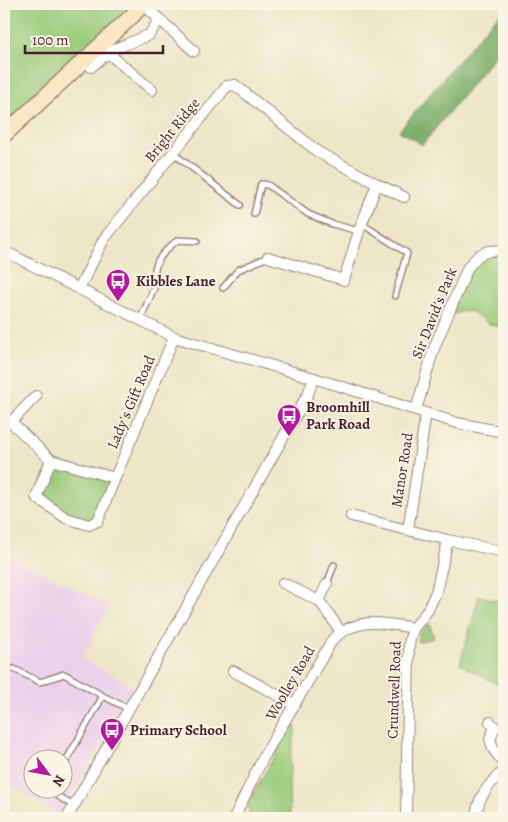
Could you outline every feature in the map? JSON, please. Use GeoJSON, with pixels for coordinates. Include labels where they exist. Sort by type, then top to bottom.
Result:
{"type":"FeatureCollection","features":[{"type":"Feature","properties":{"kind":"street"},"geometry":{"type":"LineString","coordinates":[[4,135],[143,4],[194,51]]}},
{"type":"Feature","properties":{"kind":"street"},"geometry":{"type":"LineString","coordinates":[[91,67],[108,53],[149,35],[159,20]]}},
{"type":"Feature","properties":{"kind":"street"},"geometry":{"type":"LineString","coordinates":[[108,53],[152,90]]}},
{"type":"Feature","properties":{"kind":"street","name":"Bright Ridge"},"geometry":{"type":"LineString","coordinates":[[79,289],[104,239],[227,86],[235,85],[318,152],[404,197]]}},
{"type":"Feature","properties":{"kind":"street"},"geometry":{"type":"LineString","coordinates":[[268,257],[344,280],[360,228],[378,184]]}},
{"type":"Feature","properties":{"kind":"street","name":"Sir David's Park"},"geometry":{"type":"LineString","coordinates":[[416,410],[434,348],[468,267],[479,255],[489,251],[504,250]]}},
{"type":"Feature","properties":{"kind":"street"},"geometry":{"type":"LineString","coordinates":[[4,251],[174,337],[457,423],[504,432]]}},
{"type":"Feature","properties":{"kind":"street","name":"Lady's Gift Road"},"geometry":{"type":"LineString","coordinates":[[51,460],[36,497],[66,518],[89,526],[98,521],[174,337]]}},
{"type":"Feature","properties":{"kind":"street"},"geometry":{"type":"LineString","coordinates":[[67,818],[308,394],[314,378]]}},
{"type":"Feature","properties":{"kind":"street"},"geometry":{"type":"LineString","coordinates":[[36,396],[8,420],[51,460],[115,478]]}},
{"type":"Feature","properties":{"kind":"street","name":"Manor Road"},"geometry":{"type":"LineString","coordinates":[[408,530],[426,414]]}},
{"type":"Feature","properties":{"kind":"street","name":"Manor Road"},"geometry":{"type":"LineString","coordinates":[[351,516],[504,552]]}},
{"type":"Feature","properties":{"kind":"street","name":"Crundwell Road"},"geometry":{"type":"LineString","coordinates":[[406,818],[410,638],[414,628],[428,610],[436,592],[448,540]]}},
{"type":"Feature","properties":{"kind":"street"},"geometry":{"type":"LineString","coordinates":[[283,583],[318,601],[341,632]]}},
{"type":"Feature","properties":{"kind":"street"},"geometry":{"type":"LineString","coordinates":[[318,601],[327,584]]}},
{"type":"Feature","properties":{"kind":"street","name":"Woolley Road"},"geometry":{"type":"LineString","coordinates":[[234,818],[264,756],[333,639],[341,632],[360,623],[381,622],[414,628]]}},
{"type":"Feature","properties":{"kind":"street"},"geometry":{"type":"LineString","coordinates":[[233,671],[294,704]]}},
{"type":"Feature","properties":{"kind":"street"},"geometry":{"type":"LineString","coordinates":[[490,722],[495,727],[490,739],[493,749],[504,763]]}},
{"type":"Feature","properties":{"kind":"street"},"geometry":{"type":"LineString","coordinates":[[476,818],[476,809],[484,792],[495,778],[504,771]]}},
{"type":"Feature","properties":{"kind":"lane"},"geometry":{"type":"LineString","coordinates":[[172,153],[240,205]]}},
{"type":"Feature","properties":{"kind":"lane"},"geometry":{"type":"LineString","coordinates":[[254,214],[262,184],[268,185],[308,214],[332,224],[360,228],[407,253],[395,296]]}},
{"type":"Feature","properties":{"kind":"lane"},"geometry":{"type":"LineString","coordinates":[[140,320],[154,288],[155,269],[158,260],[178,240],[197,241]]}},
{"type":"Feature","properties":{"kind":"lane"},"geometry":{"type":"LineString","coordinates":[[223,288],[238,270],[268,257]]}},
{"type":"Feature","properties":{"kind":"lane"},"geometry":{"type":"LineString","coordinates":[[327,584],[334,565]]}},
{"type":"Feature","properties":{"kind":"lane"},"geometry":{"type":"LineString","coordinates":[[14,669],[40,682],[64,674],[129,709]]}},
{"type":"Feature","properties":{"kind":"lane"},"geometry":{"type":"LineString","coordinates":[[72,751],[104,696]]}},
{"type":"Feature","properties":{"kind":"lane"},"geometry":{"type":"LineString","coordinates":[[64,800],[74,806]]}},
{"type":"Feature","properties":{"kind":"shaded area"},"geometry":{"type":"Polygon","coordinates":[[[4,554],[110,606],[81,658],[135,688],[72,793],[72,750],[22,750],[22,791],[4,780],[4,554]]]}},
{"type":"Feature","properties":{"kind":"shaded area"},"geometry":{"type":"Polygon","coordinates":[[[35,800],[68,800],[59,815],[35,800]]]}},
{"type":"Feature","properties":{"kind":"green space"},"geometry":{"type":"Polygon","coordinates":[[[4,4],[134,4],[4,126],[4,4]]]}},
{"type":"Feature","properties":{"kind":"green space"},"geometry":{"type":"Polygon","coordinates":[[[504,9],[504,45],[422,145],[399,131],[486,28],[504,9]]]}},
{"type":"Feature","properties":{"kind":"green space"},"geometry":{"type":"Polygon","coordinates":[[[504,250],[504,327],[490,324],[476,314],[467,311],[447,316],[479,255],[504,250]]]}},
{"type":"Feature","properties":{"kind":"green space"},"geometry":{"type":"Polygon","coordinates":[[[51,460],[115,478],[98,521],[89,525],[36,497],[51,460]]]}},
{"type":"Feature","properties":{"kind":"green space"},"geometry":{"type":"Polygon","coordinates":[[[479,596],[504,602],[504,687],[460,664],[479,596]]]}},
{"type":"Feature","properties":{"kind":"green space"},"geometry":{"type":"Polygon","coordinates":[[[429,623],[434,638],[418,642],[419,634],[429,623]]]}},
{"type":"Feature","properties":{"kind":"green space"},"geometry":{"type":"Polygon","coordinates":[[[292,725],[296,727],[291,754],[290,818],[253,818],[248,804],[292,725]]]}},
{"type":"Feature","properties":{"kind":"place","name":"Kibbles Lane"},"geometry":{"type":"Point","coordinates":[118,302]}},
{"type":"Feature","properties":{"kind":"place","name":"Broomhill Park Road"},"geometry":{"type":"Point","coordinates":[289,437]}},
{"type":"Feature","properties":{"kind":"place","name":"Primary School"},"geometry":{"type":"Point","coordinates":[112,751]}}]}
